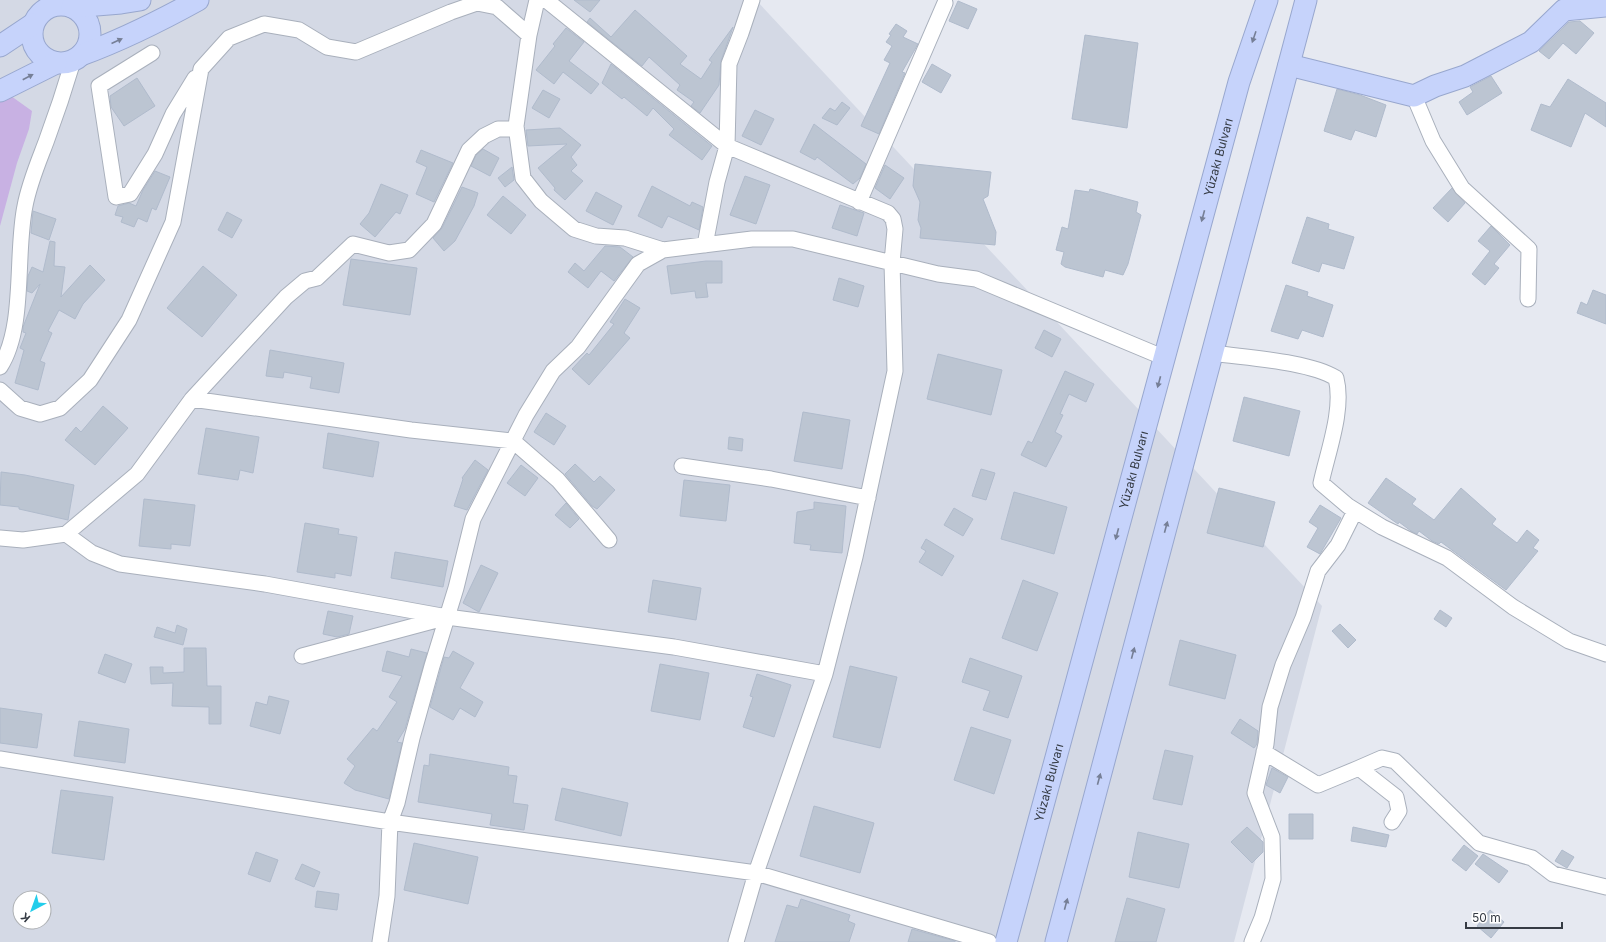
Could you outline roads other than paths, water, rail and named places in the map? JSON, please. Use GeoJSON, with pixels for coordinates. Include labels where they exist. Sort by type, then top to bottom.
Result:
{"type":"FeatureCollection","features":[{"type":"Feature","properties":{"kind":"main road"},"geometry":{"type":"LineString","coordinates":[[0,46],[32,24],[44,9],[63,4],[122,3],[140,0]]}},
{"type":"Feature","properties":{"kind":"main road"},"geometry":{"type":"LineString","coordinates":[[0,91],[149,27],[198,0]]}},
{"type":"Feature","properties":{"kind":"main road","name":"Yüzakı Bulvarı"},"geometry":{"type":"LineString","coordinates":[[1006,942],[1239,82],[1266,0]]}},
{"type":"Feature","properties":{"kind":"main road"},"geometry":{"type":"LineString","coordinates":[[1056,942],[1306,0]]}},
{"type":"Feature","properties":{"kind":"main road"},"geometry":{"type":"LineString","coordinates":[[32,24],[31,34],[33,44],[44,59],[70,60],[87,48],[90,38],[90,28],[86,19],[80,12],[63,4]]}},
{"type":"Feature","properties":{"kind":"main road"},"geometry":{"type":"LineString","coordinates":[[1289,65],[1414,96],[1435,86],[1465,76],[1531,42],[1564,10],[1606,6]]}},
{"type":"Feature","properties":{"kind":"street"},"geometry":{"type":"LineString","coordinates":[[537,0],[529,35],[516,129],[523,178],[541,201],[574,229],[596,236],[625,238],[663,250]]}},
{"type":"Feature","properties":{"kind":"street"},"geometry":{"type":"LineString","coordinates":[[546,0],[727,146],[888,213],[893,220],[895,229],[892,263],[895,371],[855,557],[825,674],[756,873],[736,942]]}},
{"type":"Feature","properties":{"kind":"street"},"geometry":{"type":"LineString","coordinates":[[705,245],[717,182],[727,146],[729,64],[752,0]]}},
{"type":"Feature","properties":{"kind":"street"},"geometry":{"type":"LineString","coordinates":[[152,53],[98,86],[116,197],[130,194],[155,154],[173,114],[201,69],[229,38],[264,24],[299,30],[327,47],[356,52],[477,3],[497,7],[529,35]]}},
{"type":"Feature","properties":{"kind":"street"},"geometry":{"type":"LineString","coordinates":[[859,202],[944,3]]}},
{"type":"Feature","properties":{"kind":"street"},"geometry":{"type":"LineString","coordinates":[[0,367],[10,350],[18,292],[25,206],[33,177],[64,89],[70,60]]}},
{"type":"Feature","properties":{"kind":"street"},"geometry":{"type":"LineString","coordinates":[[0,390],[20,408],[40,414],[60,408],[90,380],[129,320],[173,222],[201,69]]}},
{"type":"Feature","properties":{"kind":"street"},"geometry":{"type":"LineString","coordinates":[[1414,96],[1433,141],[1462,188],[1529,249],[1528,299]]}},
{"type":"Feature","properties":{"kind":"street"},"geometry":{"type":"LineString","coordinates":[[0,538],[23,540],[66,534],[137,474],[192,399],[286,296],[305,281],[317,278],[353,244],[389,253],[409,250],[434,224],[469,150],[484,136],[498,129],[516,129]]}},
{"type":"Feature","properties":{"kind":"street"},"geometry":{"type":"LineString","coordinates":[[380,942],[387,896],[390,822],[397,803],[414,730],[456,588],[473,519],[513,441],[553,371],[578,347],[638,264],[663,250],[752,239],[793,239],[938,274],[976,278],[1165,358]]}},
{"type":"Feature","properties":{"kind":"street"},"geometry":{"type":"LineString","coordinates":[[1213,353],[1324,371],[1336,378],[1339,392],[1333,432],[1321,483],[1355,511],[1382,528],[1447,558],[1513,607],[1569,641],[1606,654]]}},
{"type":"Feature","properties":{"kind":"street"},"geometry":{"type":"LineString","coordinates":[[192,399],[411,430],[513,441],[558,480],[609,540]]}},
{"type":"Feature","properties":{"kind":"street"},"geometry":{"type":"LineString","coordinates":[[682,466],[771,479],[868,498]]}},
{"type":"Feature","properties":{"kind":"street"},"geometry":{"type":"LineString","coordinates":[[1252,942],[1262,918],[1273,879],[1272,837],[1255,793],[1264,752],[1270,707],[1283,665],[1303,618],[1318,571],[1338,545],[1355,511]]}},
{"type":"Feature","properties":{"kind":"street"},"geometry":{"type":"LineString","coordinates":[[66,534],[92,553],[120,564],[265,584],[447,617],[674,647],[825,674]]}},
{"type":"Feature","properties":{"kind":"street"},"geometry":{"type":"LineString","coordinates":[[302,656],[447,617]]}},
{"type":"Feature","properties":{"kind":"street"},"geometry":{"type":"LineString","coordinates":[[1264,752],[1318,785],[1382,758],[1395,761],[1479,843],[1532,858],[1553,874],[1606,887]]}},
{"type":"Feature","properties":{"kind":"street"},"geometry":{"type":"LineString","coordinates":[[0,759],[390,822],[756,873],[989,942]]}},
{"type":"Feature","properties":{"kind":"street"},"geometry":{"type":"LineString","coordinates":[[1359,768],[1396,797],[1399,811],[1392,822]]}}]}
